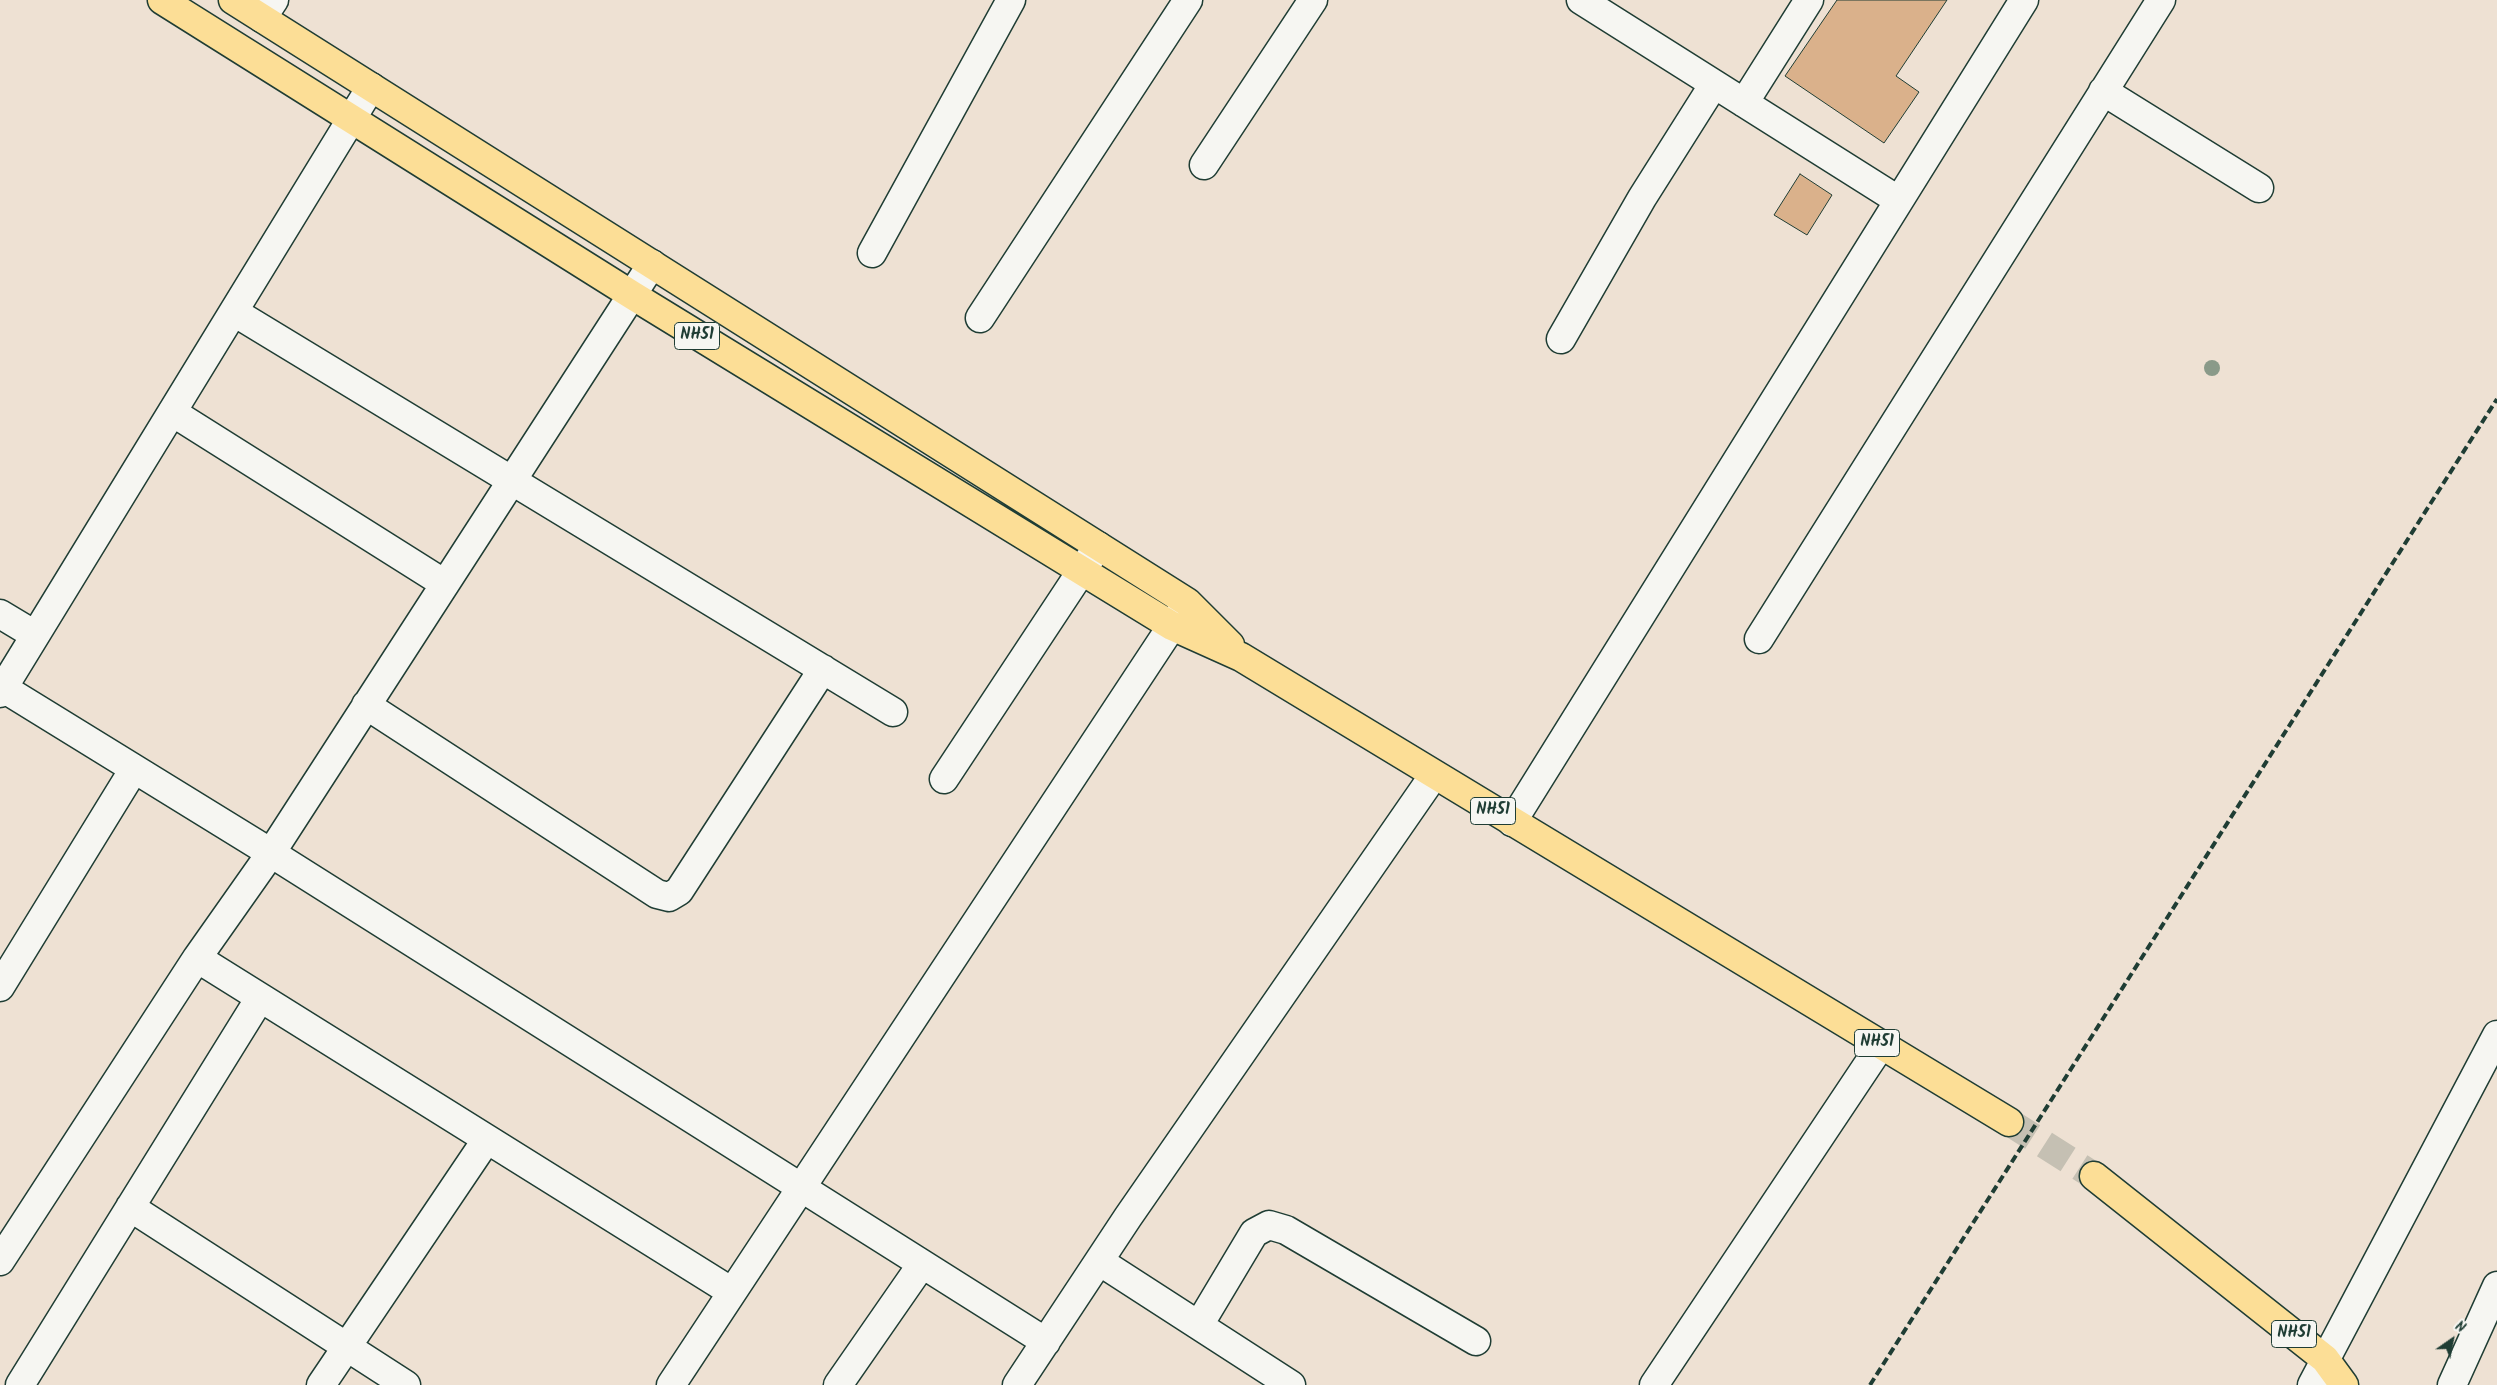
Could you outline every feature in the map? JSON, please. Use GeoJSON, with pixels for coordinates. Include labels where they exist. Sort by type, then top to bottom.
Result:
{"type":"FeatureCollection","features":[{"type":"Feature","properties":{"kind":"highway","name":"NH51"},"geometry":{"type":"LineString","coordinates":[[162,0],[632,295],[1172,626],[1241,657],[2009,1122]]}},
{"type":"Feature","properties":{"kind":"highway","name":"NH51"},"geometry":{"type":"LineString","coordinates":[[234,0],[268,9],[371,87],[1187,602],[1241,657]]}},
{"type":"Feature","properties":{"kind":"highway","name":"NH51"},"geometry":{"type":"LineString","coordinates":[[2094,1176],[2325,1360],[2344,1385]]}},
{"type":"Feature","properties":{"kind":"street"},"geometry":{"type":"LineString","coordinates":[[872,253],[1011,0]]}},
{"type":"Feature","properties":{"kind":"street"},"geometry":{"type":"LineString","coordinates":[[980,318],[1188,0]]}},
{"type":"Feature","properties":{"kind":"street"},"geometry":{"type":"LineString","coordinates":[[1204,165],[1313,0]]}},
{"type":"Feature","properties":{"kind":"street"},"geometry":{"type":"LineString","coordinates":[[1581,0],[1898,200]]}},
{"type":"Feature","properties":{"kind":"street"},"geometry":{"type":"LineString","coordinates":[[1744,103],[1809,0]]}},
{"type":"Feature","properties":{"kind":"street"},"geometry":{"type":"LineString","coordinates":[[1512,822],[2024,0]]}},
{"type":"Feature","properties":{"kind":"street"},"geometry":{"type":"LineString","coordinates":[[1759,639],[2161,0]]}},
{"type":"Feature","properties":{"kind":"street"},"geometry":{"type":"LineString","coordinates":[[1561,340],[1642,198],[1714,84]]}},
{"type":"Feature","properties":{"kind":"street"},"geometry":{"type":"LineString","coordinates":[[371,87],[2,690],[271,853],[1046,1342]]}},
{"type":"Feature","properties":{"kind":"street"},"geometry":{"type":"LineString","coordinates":[[2103,92],[2258,188]]}},
{"type":"Feature","properties":{"kind":"street"},"geometry":{"type":"LineString","coordinates":[[0,1261],[197,958],[271,853],[652,264]]}},
{"type":"Feature","properties":{"kind":"street"},"geometry":{"type":"LineString","coordinates":[[234,312],[893,712]]}},
{"type":"Feature","properties":{"kind":"street"},"geometry":{"type":"LineString","coordinates":[[172,412],[445,584]]}},
{"type":"Feature","properties":{"kind":"street"},"geometry":{"type":"LineString","coordinates":[[944,779],[1098,546]]}},
{"type":"Feature","properties":{"kind":"street"},"geometry":{"type":"LineString","coordinates":[[671,1385],[1187,602]]}},
{"type":"Feature","properties":{"kind":"street"},"geometry":{"type":"LineString","coordinates":[[0,614],[35,635]]}},
{"type":"Feature","properties":{"kind":"street"},"geometry":{"type":"LineString","coordinates":[[366,705],[657,894],[669,897],[680,891],[823,670]]}},
{"type":"Feature","properties":{"kind":"street"},"geometry":{"type":"LineString","coordinates":[[0,987],[134,769]]}},
{"type":"Feature","properties":{"kind":"street"},"geometry":{"type":"LineString","coordinates":[[1018,1385],[1099,1261],[1434,775]]}},
{"type":"Feature","properties":{"kind":"street"},"geometry":{"type":"LineString","coordinates":[[197,958],[732,1292]]}},
{"type":"Feature","properties":{"kind":"street"},"geometry":{"type":"LineString","coordinates":[[20,1385],[260,998]]}},
{"type":"Feature","properties":{"kind":"street"},"geometry":{"type":"LineString","coordinates":[[2312,1385],[2497,1035]]}},
{"type":"Feature","properties":{"kind":"street"},"geometry":{"type":"LineString","coordinates":[[1654,1385],[1881,1045]]}},
{"type":"Feature","properties":{"kind":"street"},"geometry":{"type":"LineString","coordinates":[[321,1385],[487,1139]]}},
{"type":"Feature","properties":{"kind":"street"},"geometry":{"type":"LineString","coordinates":[[130,1207],[406,1385]]}},
{"type":"Feature","properties":{"kind":"street"},"geometry":{"type":"LineString","coordinates":[[1199,1325],[1254,1233],[1269,1225],[1286,1230],[1476,1341]]}},
{"type":"Feature","properties":{"kind":"street"},"geometry":{"type":"LineString","coordinates":[[1099,1261],[1291,1385]]}},
{"type":"Feature","properties":{"kind":"street"},"geometry":{"type":"LineString","coordinates":[[838,1385],[922,1264]]}},
{"type":"Feature","properties":{"kind":"street"},"geometry":{"type":"LineString","coordinates":[[2452,1385],[2497,1286]]}},
{"type":"Feature","properties":{"kind":"building"},"geometry":{"type":"Polygon","coordinates":[[[1837,0],[1947,0],[1896,76],[1919,92],[1884,143],[1785,76],[1837,0]]]}},
{"type":"Feature","properties":{"kind":"building"},"geometry":{"type":"Polygon","coordinates":[[[1800,174],[1832,195],[1807,235],[1774,215],[1800,174]]]}},
{"type":"Feature","properties":{"kind":"tunnel"},"geometry":{"type":"LineString","coordinates":[[2009,1122],[2094,1176]]}},
{"type":"Feature","properties":{"kind":"railway"},"geometry":{"type":"LineString","coordinates":[[1870,1385],[2497,399]]}}]}
